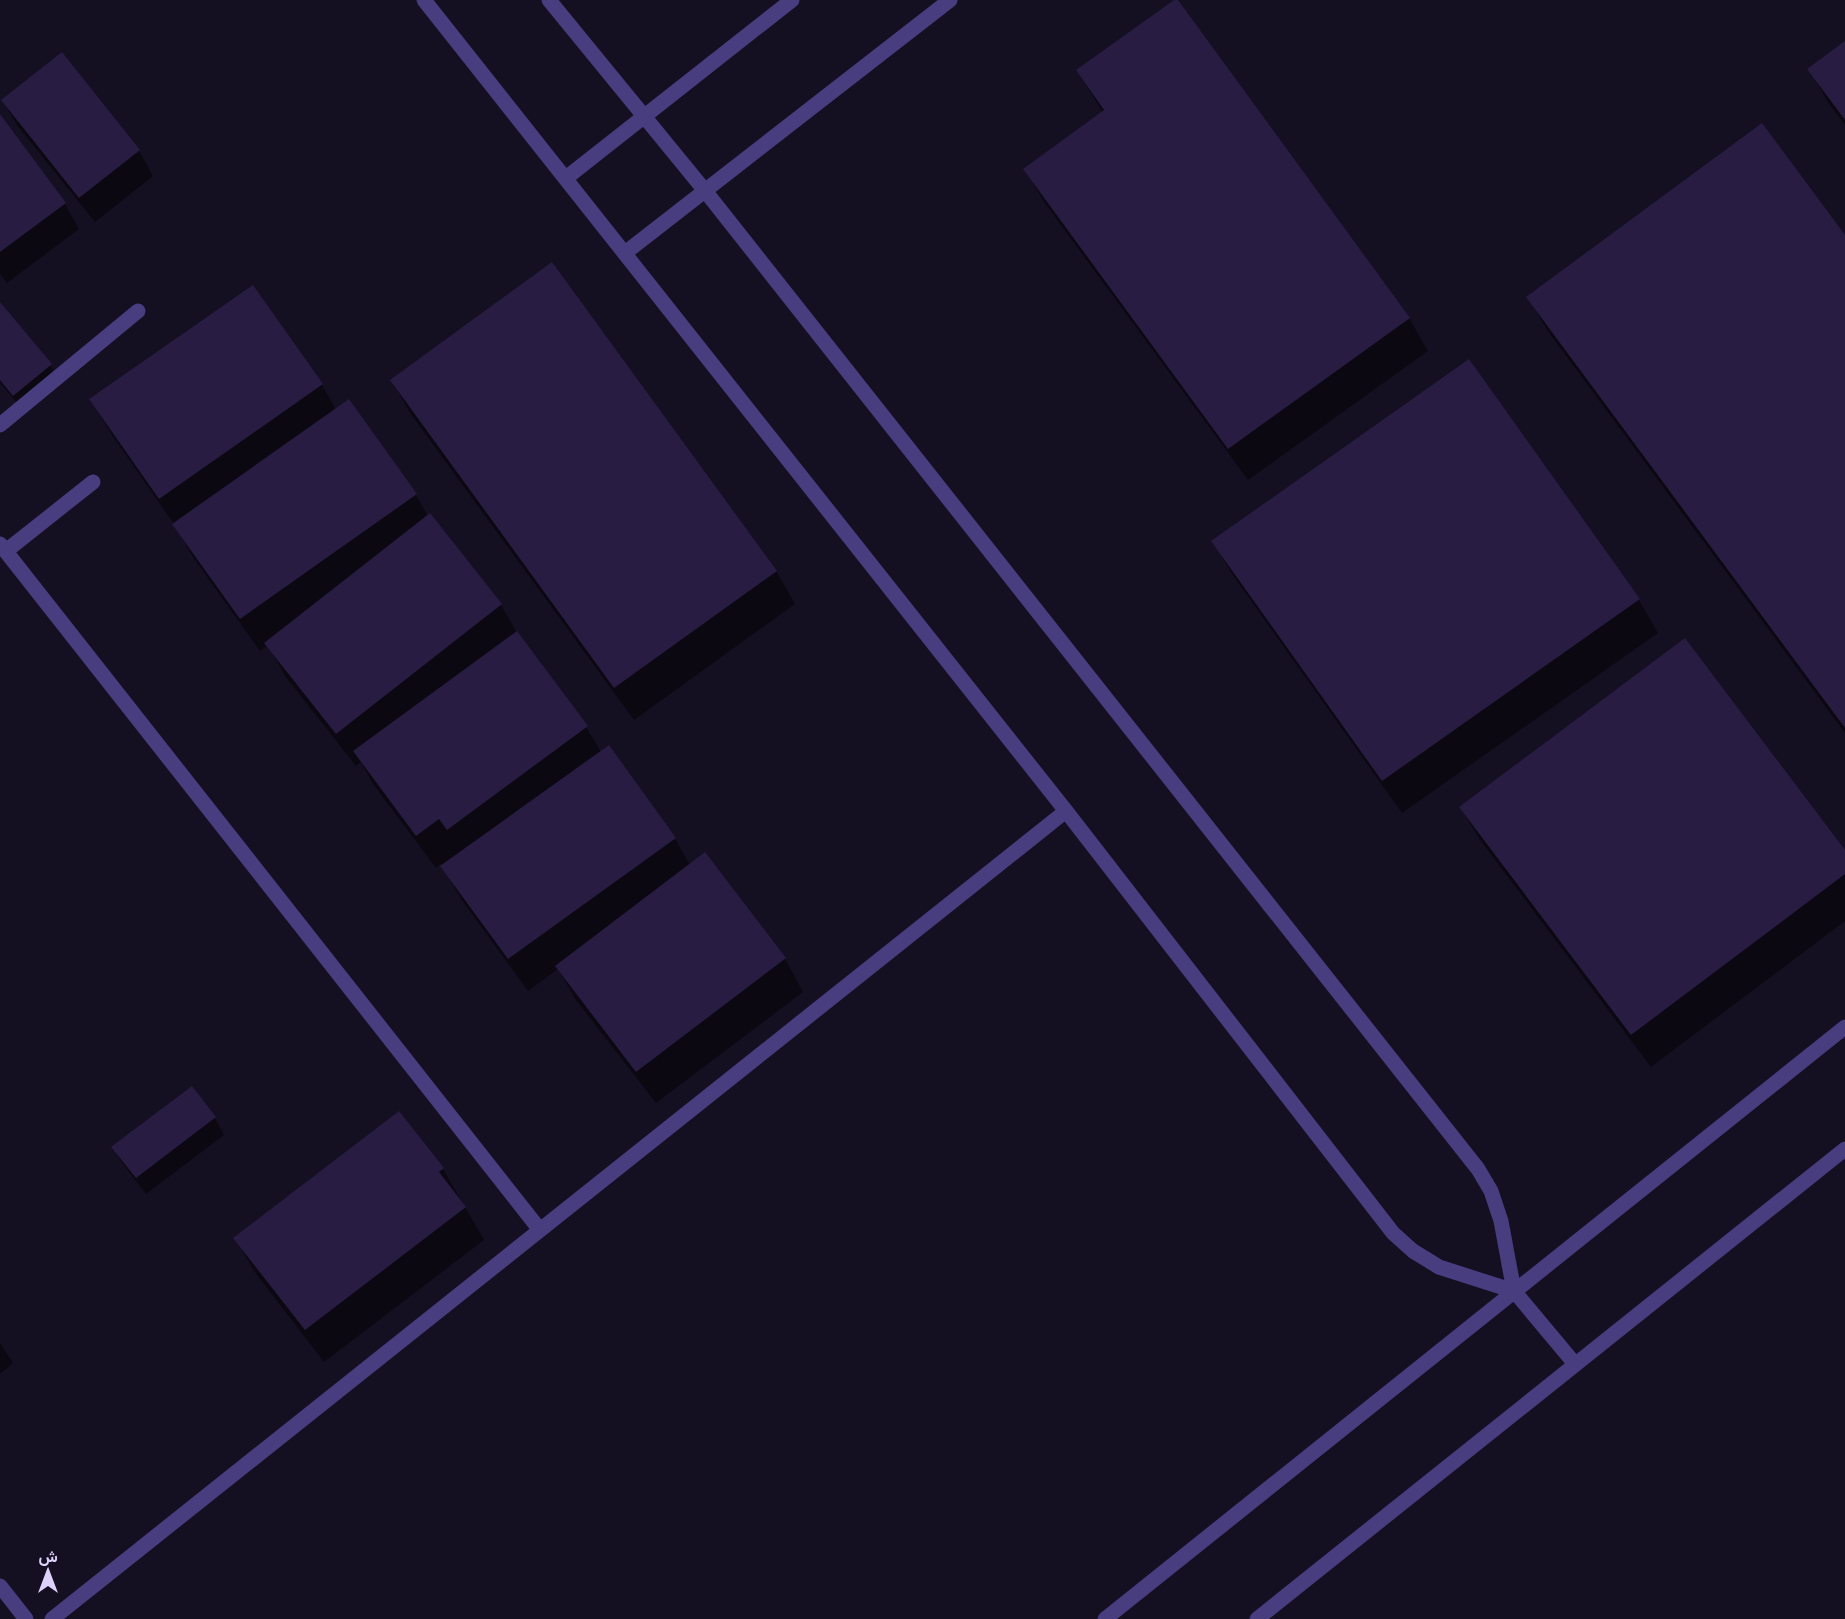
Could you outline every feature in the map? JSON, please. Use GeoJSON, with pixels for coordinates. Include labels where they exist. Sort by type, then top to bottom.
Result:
{"type":"FeatureCollection","features":[{"type":"Feature","properties":{"kind":"lane"},"geometry":{"type":"LineString","coordinates":[[424,0],[1066,812],[1393,1233],[1413,1251],[1439,1267],[1514,1291]]}},
{"type":"Feature","properties":{"kind":"lane"},"geometry":{"type":"LineString","coordinates":[[549,0],[706,192],[1478,1169],[1491,1191],[1501,1221],[1514,1291],[1575,1364]]}},
{"type":"Feature","properties":{"kind":"lane"},"geometry":{"type":"LineString","coordinates":[[566,178],[792,0]]}},
{"type":"Feature","properties":{"kind":"lane"},"geometry":{"type":"LineString","coordinates":[[625,253],[950,0]]}},
{"type":"Feature","properties":{"kind":"lane"},"geometry":{"type":"LineString","coordinates":[[0,425],[138,311]]}},
{"type":"Feature","properties":{"kind":"lane"},"geometry":{"type":"LineString","coordinates":[[93,482],[3,548],[540,1230]]}},
{"type":"Feature","properties":{"kind":"lane"},"geometry":{"type":"LineString","coordinates":[[52,1619],[1066,812]]}},
{"type":"Feature","properties":{"kind":"lane"},"geometry":{"type":"LineString","coordinates":[[1105,1619],[1845,1027]]}},
{"type":"Feature","properties":{"kind":"lane"},"geometry":{"type":"LineString","coordinates":[[1257,1619],[1845,1149]]}},
{"type":"Feature","properties":{"kind":"lane"},"geometry":{"type":"LineString","coordinates":[[0,1586],[26,1619]]}},
{"type":"Feature","properties":{"kind":"building"},"geometry":{"type":"Polygon","coordinates":[[[1174,0],[1178,0],[1410,318],[1228,449],[1023,169],[1104,110],[1076,70],[1174,0]]]}},
{"type":"Feature","properties":{"kind":"building"},"geometry":{"type":"Polygon","coordinates":[[[1845,41],[1845,120],[1807,69],[1845,41]]]}},
{"type":"Feature","properties":{"kind":"building"},"geometry":{"type":"Polygon","coordinates":[[[62,52],[140,150],[79,198],[1,100],[62,52]]]}},
{"type":"Feature","properties":{"kind":"building"},"geometry":{"type":"Polygon","coordinates":[[[0,114],[66,203],[0,252],[0,114]]]}},
{"type":"Feature","properties":{"kind":"building"},"geometry":{"type":"Polygon","coordinates":[[[1762,123],[1845,235],[1845,728],[1526,297],[1762,123]]]}},
{"type":"Feature","properties":{"kind":"building"},"geometry":{"type":"Polygon","coordinates":[[[552,262],[777,571],[614,688],[390,380],[552,262]]]}},
{"type":"Feature","properties":{"kind":"building"},"geometry":{"type":"Polygon","coordinates":[[[253,285],[323,384],[159,499],[89,399],[253,285]]]}},
{"type":"Feature","properties":{"kind":"building"},"geometry":{"type":"Polygon","coordinates":[[[0,302],[52,364],[13,396],[0,380],[0,302]]]}},
{"type":"Feature","properties":{"kind":"building"},"geometry":{"type":"Polygon","coordinates":[[[1469,359],[1640,599],[1382,781],[1211,541],[1469,359]]]}},
{"type":"Feature","properties":{"kind":"building"},"geometry":{"type":"Polygon","coordinates":[[[349,399],[417,494],[240,619],[172,524],[349,399]]]}},
{"type":"Feature","properties":{"kind":"building"},"geometry":{"type":"Polygon","coordinates":[[[430,513],[502,604],[336,734],[264,643],[430,513]]]}},
{"type":"Feature","properties":{"kind":"building"},"geometry":{"type":"Polygon","coordinates":[[[517,631],[588,726],[447,830],[439,819],[416,836],[353,751],[517,631]]]}},
{"type":"Feature","properties":{"kind":"building"},"geometry":{"type":"Polygon","coordinates":[[[1685,638],[1845,850],[1845,874],[1631,1035],[1459,807],[1685,638]]]}},
{"type":"Feature","properties":{"kind":"building"},"geometry":{"type":"Polygon","coordinates":[[[609,745],[676,838],[508,959],[440,866],[609,745]]]}},
{"type":"Feature","properties":{"kind":"building"},"geometry":{"type":"Polygon","coordinates":[[[705,852],[786,958],[636,1072],[555,966],[705,852]]]}},
{"type":"Feature","properties":{"kind":"building"},"geometry":{"type":"Polygon","coordinates":[[[192,1086],[216,1117],[136,1178],[111,1147],[192,1086]]]}},
{"type":"Feature","properties":{"kind":"building"},"geometry":{"type":"Polygon","coordinates":[[[399,1111],[444,1168],[439,1172],[466,1207],[305,1330],[233,1238],[399,1111]]]}}]}
